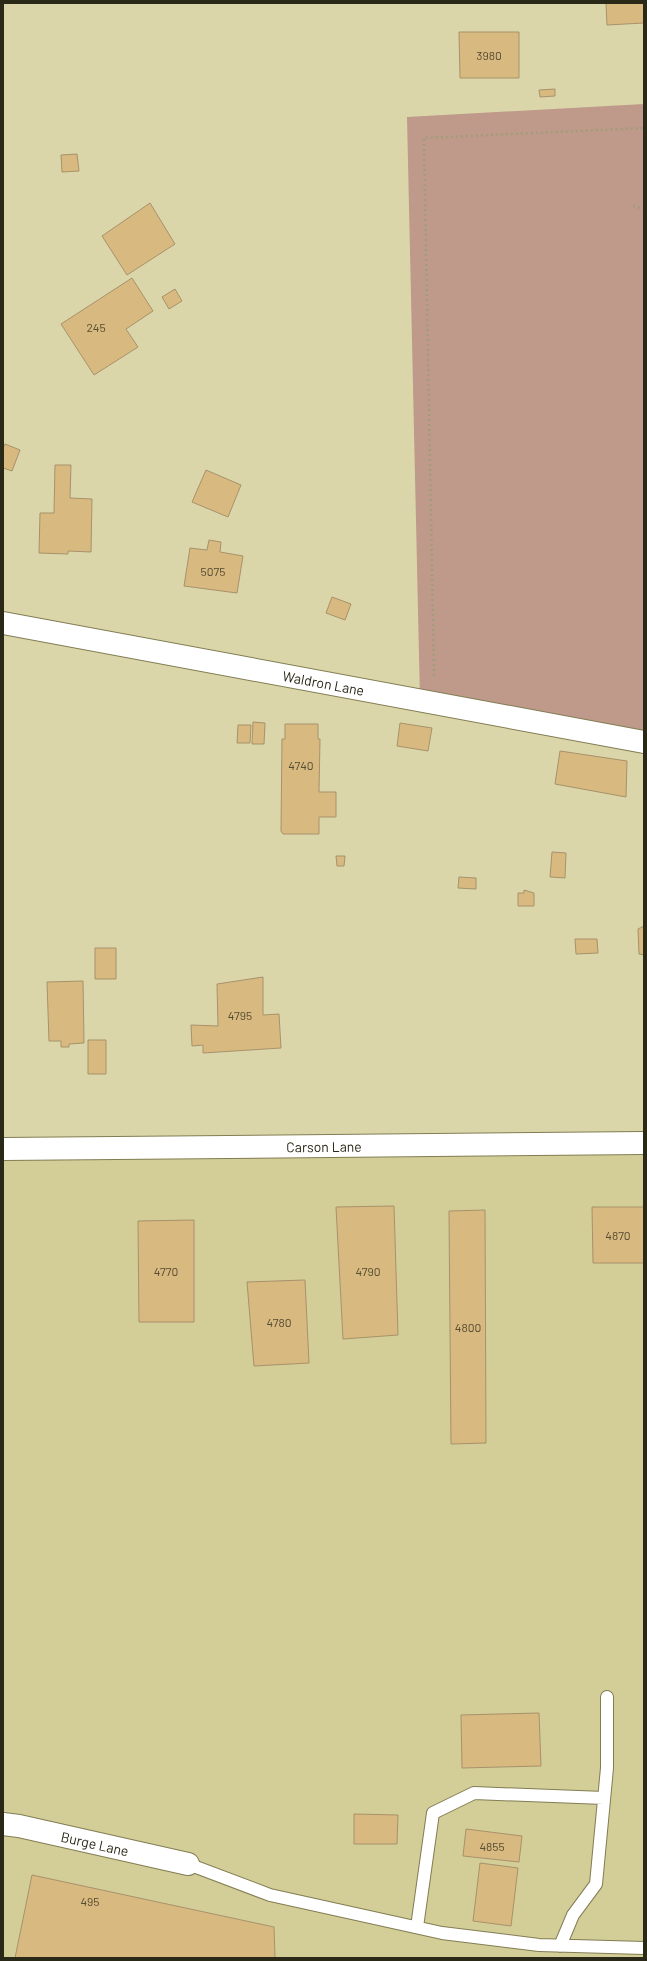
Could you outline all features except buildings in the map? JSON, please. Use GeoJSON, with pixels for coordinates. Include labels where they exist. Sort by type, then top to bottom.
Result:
{"type":"FeatureCollection","features":[{"type":"Feature","properties":{"kind":"street","name":"Waldron Lane"},"geometry":{"type":"LineString","coordinates":[[3,623],[644,742]]}},
{"type":"Feature","properties":{"kind":"street","name":"Carson Lane"},"geometry":{"type":"LineString","coordinates":[[3,1149],[644,1144]]}},
{"type":"Feature","properties":{"kind":"street","name":"Burge Lane"},"geometry":{"type":"LineString","coordinates":[[3,1824],[19,1826],[188,1864]]}},
{"type":"Feature","properties":{"kind":"lane"},"geometry":{"type":"LineString","coordinates":[[560,1946],[573,1915],[596,1884],[607,1768],[607,1697]]}},
{"type":"Feature","properties":{"kind":"lane"},"geometry":{"type":"LineString","coordinates":[[417,1927],[434,1813],[474,1793],[604,1798]]}},
{"type":"Feature","properties":{"kind":"lane"},"geometry":{"type":"LineString","coordinates":[[188,1864],[270,1895],[442,1933],[539,1945],[644,1948]]}},
{"type":"Feature","properties":{"kind":"path"},"geometry":{"type":"LineString","coordinates":[[434,679],[424,138],[644,128]]}},
{"type":"Feature","properties":{"kind":"path"},"geometry":{"type":"LineString","coordinates":[[633,206],[644,209]]}},
{"type":"Feature","properties":{"kind":"shaded area"},"geometry":{"type":"Polygon","coordinates":[[[644,104],[644,742],[420,700],[407,117],[644,104]]]}},
{"type":"Feature","properties":{"kind":"shaded area"},"geometry":{"type":"Polygon","coordinates":[[[644,1143],[644,1958],[3,1958],[3,1149],[644,1143]]]}}]}
